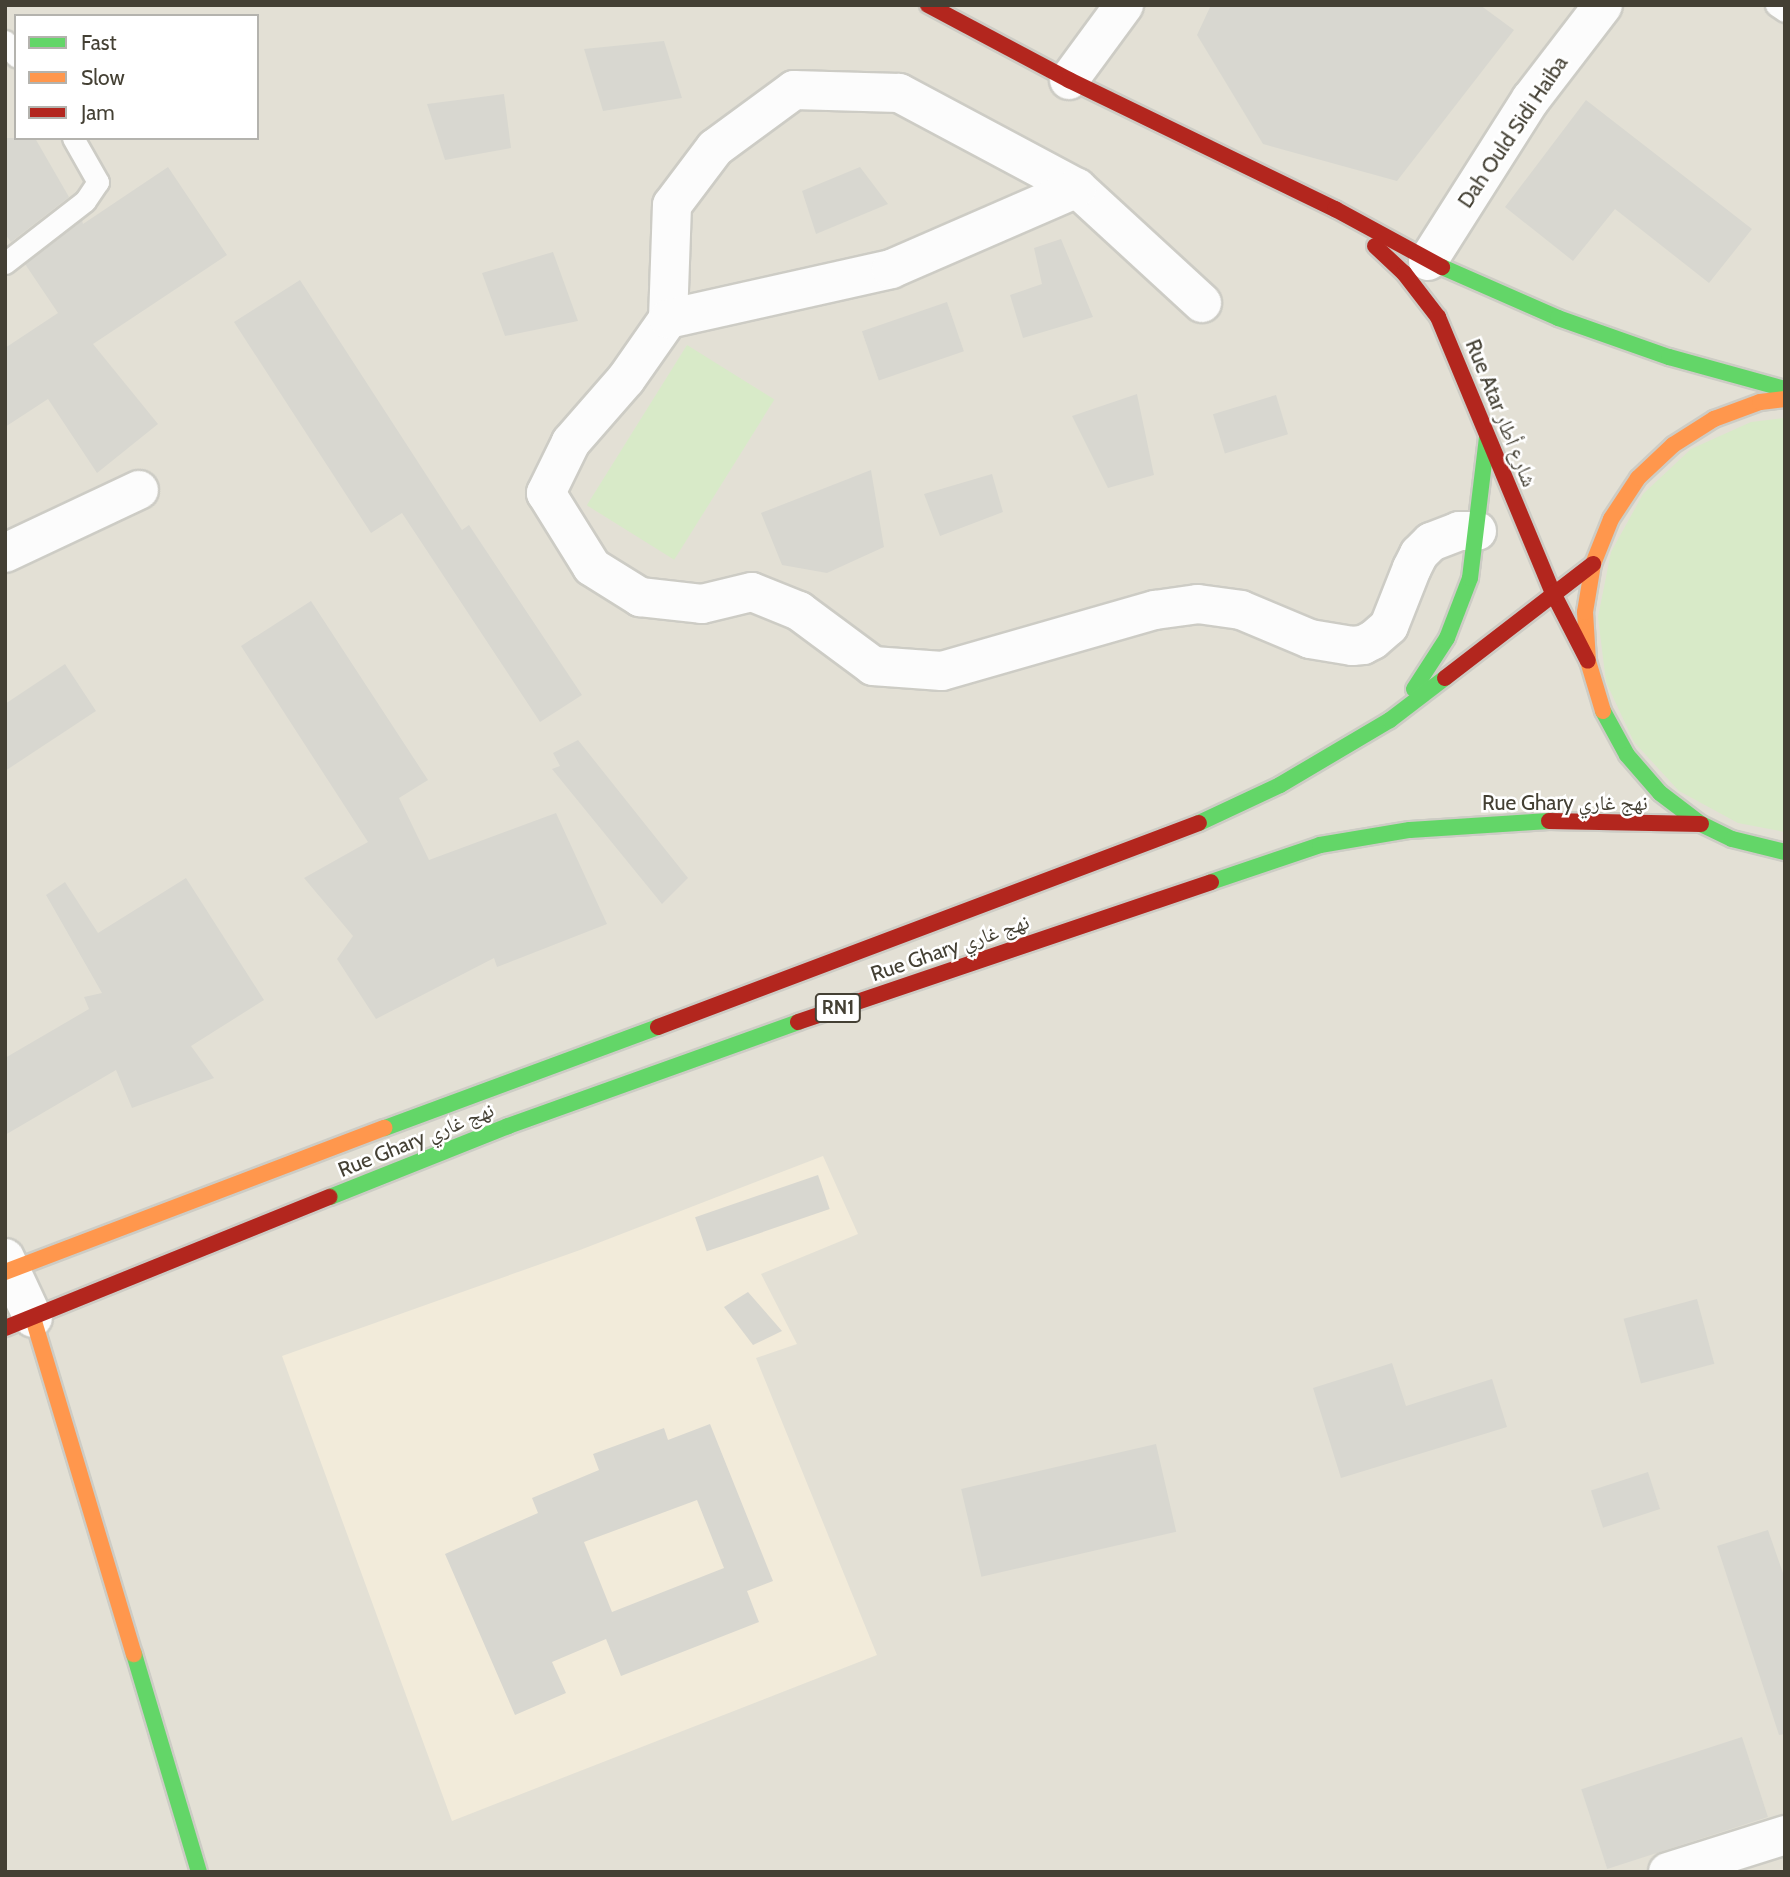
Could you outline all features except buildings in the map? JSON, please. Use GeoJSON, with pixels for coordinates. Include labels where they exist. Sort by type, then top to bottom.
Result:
{"type":"FeatureCollection","features":[{"type":"Feature","properties":{"kind":"main road","name":"Rue Atar شارع أطار"},"geometry":{"type":"LineString","coordinates":[[928,5],[1069,80],[1335,209],[1428,261],[1558,317],[1632,344],[1785,389]]}},
{"type":"Feature","properties":{"kind":"main road","name":"Rue Atar شارع أطار"},"geometry":{"type":"LineString","coordinates":[[1335,209],[1404,273],[1438,317],[1553,593],[1588,661]]}},
{"type":"Feature","properties":{"kind":"main road"},"geometry":{"type":"LineString","coordinates":[[1785,399],[1760,402],[1714,419],[1673,445],[1638,478],[1611,519],[1593,564],[1586,612],[1588,661],[1602,710],[1627,755],[1660,793],[1701,824],[1732,839],[1785,852]]}},
{"type":"Feature","properties":{"kind":"main road"},"geometry":{"type":"LineString","coordinates":[[1390,720],[1431,666],[1447,638],[1470,578],[1487,437]]}},
{"type":"Feature","properties":{"kind":"main road","name":"Rue Ghary نهج غاري"},"geometry":{"type":"LineString","coordinates":[[19,1323],[502,1106],[841,960],[1206,820],[1280,785],[1390,720],[1593,564]]}},
{"type":"Feature","properties":{"kind":"main road","name":"Rue Ghary نهج غاري"},"geometry":{"type":"LineString","coordinates":[[8,1266],[502,1106],[849,1004],[1320,845],[1410,830],[1522,820],[1701,824]]}},
{"type":"Feature","properties":{"kind":"main road"},"geometry":{"type":"LineString","coordinates":[[19,1323],[199,1872]]}},
{"type":"Feature","properties":{"kind":"street"},"geometry":{"type":"LineString","coordinates":[[1069,80],[1124,5]]}},
{"type":"Feature","properties":{"kind":"street","name":"Dah Ould Sidi Haiba"},"geometry":{"type":"LineString","coordinates":[[1428,261],[1531,99],[1603,5]]}},
{"type":"Feature","properties":{"kind":"street"},"geometry":{"type":"LineString","coordinates":[[1202,303],[1077,188],[899,93],[794,90],[715,148],[672,205],[668,319],[626,379],[571,442],[546,493],[592,567],[640,597],[702,604],[752,592],[799,611],[873,666],[942,671],[1155,610],[1198,604],[1241,610],[1310,639],[1352,646],[1363,645],[1389,626],[1419,554],[1431,542],[1459,531],[1477,531]]}},
{"type":"Feature","properties":{"kind":"street"},"geometry":{"type":"LineString","coordinates":[[668,319],[891,269],[1077,188]]}},
{"type":"Feature","properties":{"kind":"street"},"geometry":{"type":"LineString","coordinates":[[5,553],[139,490]]}},
{"type":"Feature","properties":{"kind":"street"},"geometry":{"type":"LineString","coordinates":[[8,1266],[19,1323]]}},
{"type":"Feature","properties":{"kind":"street"},"geometry":{"type":"LineString","coordinates":[[1668,1872],[1785,1835]]}},
{"type":"Feature","properties":{"kind":"lane"},"geometry":{"type":"LineString","coordinates":[[1776,5],[1785,11]]}},
{"type":"Feature","properties":{"kind":"lane"},"geometry":{"type":"LineString","coordinates":[[5,263],[85,201],[98,182],[75,140]]}},
{"type":"Feature","properties":{"kind":"shaded area"},"geometry":{"type":"Polygon","coordinates":[[[5,5],[1785,5],[1785,1872],[5,1872],[5,5]]]}},
{"type":"Feature","properties":{"kind":"shaded area"},"geometry":{"type":"Polygon","coordinates":[[[823,1156],[858,1234],[761,1274],[797,1344],[756,1358],[877,1655],[452,1821],[282,1356],[580,1250],[823,1156]]]}},
{"type":"Feature","properties":{"kind":"green space"},"geometry":{"type":"Polygon","coordinates":[[[687,345],[774,400],[674,560],[587,505],[687,345]]]}},
{"type":"Feature","properties":{"kind":"green space"},"geometry":{"type":"Polygon","coordinates":[[[1785,418],[1785,832],[1738,823],[1679,791],[1634,742],[1606,682],[1598,617],[1611,552],[1643,494],[1691,449],[1751,422],[1785,418]]]}},
{"type":"Feature","properties":{"kind":"traffic: fast"},"geometry":{"type":"LineString","coordinates":[[1442,267],[1558,318],[1669,357],[1785,389]]}},
{"type":"Feature","properties":{"kind":"traffic: fast"},"geometry":{"type":"LineString","coordinates":[[1414,689],[1447,638],[1470,578],[1487,437]]}},
{"type":"Feature","properties":{"kind":"traffic: fast"},"geometry":{"type":"LineString","coordinates":[[1199,823],[1280,785],[1390,720],[1445,678]]}},
{"type":"Feature","properties":{"kind":"traffic: fast"},"geometry":{"type":"LineString","coordinates":[[1603,711],[1627,755],[1660,793],[1701,824],[1732,839],[1785,852]]}},
{"type":"Feature","properties":{"kind":"traffic: fast"},"geometry":{"type":"LineString","coordinates":[[1211,882],[1320,845],[1410,830],[1549,821]]}},
{"type":"Feature","properties":{"kind":"traffic: fast"},"geometry":{"type":"LineString","coordinates":[[330,1197],[508,1126],[798,1022]]}},
{"type":"Feature","properties":{"kind":"traffic: fast"},"geometry":{"type":"LineString","coordinates":[[385,1128],[658,1027]]}},
{"type":"Feature","properties":{"kind":"traffic: fast"},"geometry":{"type":"LineString","coordinates":[[134,1654],[199,1872]]}},
{"type":"Feature","properties":{"kind":"traffic: slow"},"geometry":{"type":"LineString","coordinates":[[1603,711],[1588,661],[1585,612],[1593,564],[1611,519],[1638,478],[1673,445],[1714,419],[1760,402],[1785,399]]}},
{"type":"Feature","properties":{"kind":"traffic: slow"},"geometry":{"type":"LineString","coordinates":[[5,1272],[385,1128]]}},
{"type":"Feature","properties":{"kind":"traffic: slow"},"geometry":{"type":"LineString","coordinates":[[33,1318],[134,1654]]}},
{"type":"Feature","properties":{"kind":"traffic: jam"},"geometry":{"type":"LineString","coordinates":[[928,5],[1069,80],[1335,209],[1442,267]]}},
{"type":"Feature","properties":{"kind":"traffic: jam"},"geometry":{"type":"LineString","coordinates":[[1375,246],[1404,273],[1438,317],[1553,593],[1588,661]]}},
{"type":"Feature","properties":{"kind":"traffic: jam"},"geometry":{"type":"LineString","coordinates":[[1445,678],[1593,564]]}},
{"type":"Feature","properties":{"kind":"traffic: jam"},"geometry":{"type":"LineString","coordinates":[[1549,821],[1701,824]]}},
{"type":"Feature","properties":{"kind":"traffic: jam"},"geometry":{"type":"LineString","coordinates":[[658,1027],[1199,823]]}},
{"type":"Feature","properties":{"kind":"traffic: jam"},"geometry":{"type":"LineString","coordinates":[[798,1022],[1211,882]]}},
{"type":"Feature","properties":{"kind":"traffic: jam"},"geometry":{"type":"LineString","coordinates":[[5,1328],[330,1197]]}}]}
